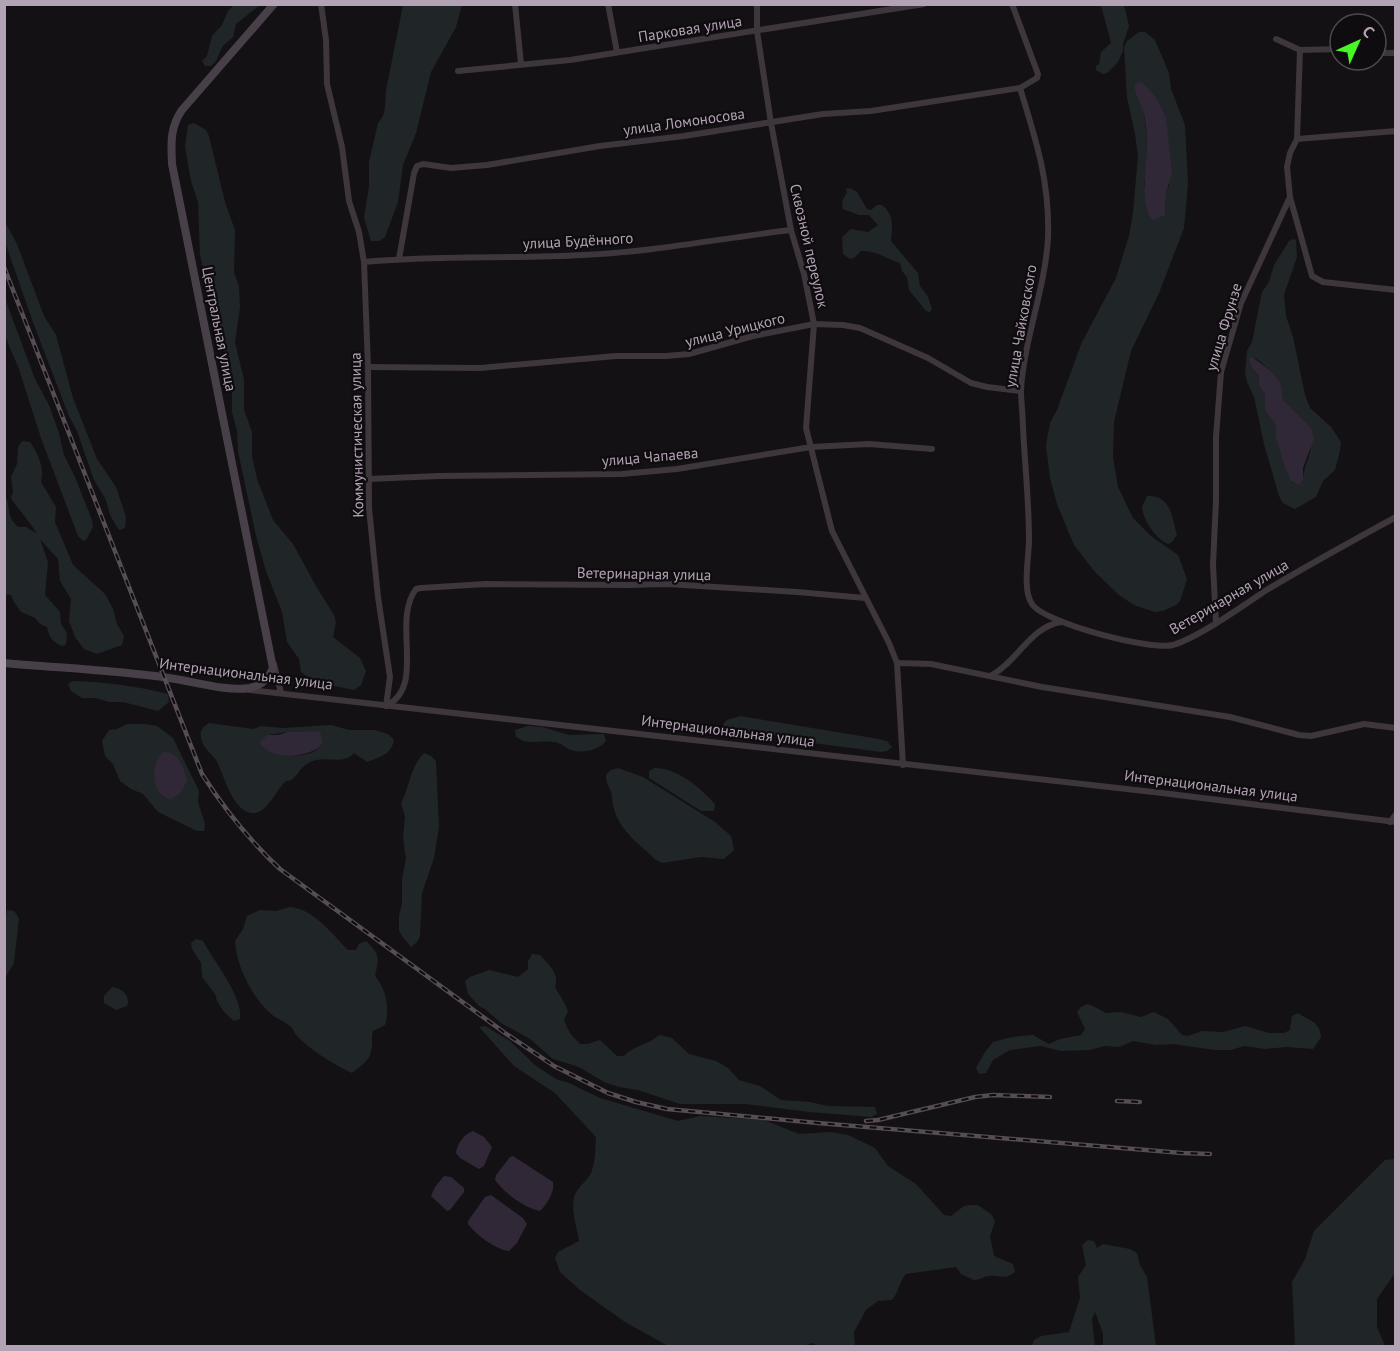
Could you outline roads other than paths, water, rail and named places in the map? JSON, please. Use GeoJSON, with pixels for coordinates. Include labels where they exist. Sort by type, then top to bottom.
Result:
{"type":"FeatureCollection","features":[{"type":"Feature","properties":{"kind":"street","name":"Центральная улица"},"geometry":{"type":"LineString","coordinates":[[274,4],[182,110],[175,120],[171,133],[171,145],[172,164],[281,693]]}},
{"type":"Feature","properties":{"kind":"street","name":"Коммунистическая улица"},"geometry":{"type":"LineString","coordinates":[[321,4],[326,40],[327,84],[342,147],[350,201],[359,232],[364,262],[368,367],[368,480],[371,538],[390,677],[386,706]]}},
{"type":"Feature","properties":{"kind":"street"},"geometry":{"type":"LineString","coordinates":[[515,4],[521,64]]}},
{"type":"Feature","properties":{"kind":"street"},"geometry":{"type":"LineString","coordinates":[[608,4],[617,52]]}},
{"type":"Feature","properties":{"kind":"street","name":"Сквозной переулок"},"geometry":{"type":"LineString","coordinates":[[757,4],[757,31],[771,123],[792,230],[814,324],[806,428],[832,531],[890,643],[897,663],[903,765]]}},
{"type":"Feature","properties":{"kind":"street","name":"Парковая улица"},"geometry":{"type":"LineString","coordinates":[[458,71],[570,60],[924,4]]}},
{"type":"Feature","properties":{"kind":"street"},"geometry":{"type":"LineString","coordinates":[[1012,4],[1037,68],[1036,78],[1020,88]]}},
{"type":"Feature","properties":{"kind":"street"},"geometry":{"type":"LineString","coordinates":[[1276,39],[1300,50],[1328,49]]}},
{"type":"Feature","properties":{"kind":"street"},"geometry":{"type":"LineString","coordinates":[[1300,50],[1297,140],[1290,153],[1287,167],[1290,197],[1312,276],[1323,282],[1395,290]]}},
{"type":"Feature","properties":{"kind":"street","name":"улица Ломоносова"},"geometry":{"type":"LineString","coordinates":[[399,259],[414,173],[417,166],[423,164],[451,168],[487,165],[600,146],[823,114],[871,111],[1020,88]]}},
{"type":"Feature","properties":{"kind":"street","name":"улица Чайковского"},"geometry":{"type":"LineString","coordinates":[[1020,88],[1044,172],[1048,240],[1021,391],[1029,540],[1028,597],[1033,606]]}},
{"type":"Feature","properties":{"kind":"street"},"geometry":{"type":"LineString","coordinates":[[1297,140],[1395,131]]}},
{"type":"Feature","properties":{"kind":"street","name":"улица Фрунзе"},"geometry":{"type":"LineString","coordinates":[[1216,622],[1213,565],[1216,500],[1215,437],[1221,372],[1245,293],[1290,197]]}},
{"type":"Feature","properties":{"kind":"street","name":"улица Будённого"},"geometry":{"type":"LineString","coordinates":[[364,262],[399,259],[583,255],[649,250],[792,230]]}},
{"type":"Feature","properties":{"kind":"street","name":"улица Урицкого"},"geometry":{"type":"LineString","coordinates":[[368,367],[480,368],[606,356],[689,354],[753,336],[814,324],[843,325],[860,328],[928,358],[971,383],[1021,391]]}},
{"type":"Feature","properties":{"kind":"street","name":"улица Чапаева"},"geometry":{"type":"LineString","coordinates":[[368,480],[439,476],[622,474],[677,469],[811,447],[870,444],[932,449]]}},
{"type":"Feature","properties":{"kind":"street","name":"Ветеринарная улица"},"geometry":{"type":"LineString","coordinates":[[1033,606],[1045,615],[1061,622],[1138,644],[1170,646],[1182,642],[1307,565],[1395,517]]}},
{"type":"Feature","properties":{"kind":"street","name":"Ветеринарная улица"},"geometry":{"type":"LineString","coordinates":[[386,706],[395,701],[404,690],[407,676],[407,605],[416,590],[421,588],[486,584],[667,584],[866,598]]}},
{"type":"Feature","properties":{"kind":"street"},"geometry":{"type":"LineString","coordinates":[[992,675],[1007,666],[1044,627],[1061,622]]}},
{"type":"Feature","properties":{"kind":"street","name":"Интернациональная улица"},"geometry":{"type":"LineString","coordinates":[[4,663],[164,677],[241,689],[1162,793],[1393,822],[1395,814]]}},
{"type":"Feature","properties":{"kind":"street"},"geometry":{"type":"LineString","coordinates":[[241,689],[254,687],[261,683],[271,673],[273,663]]}},
{"type":"Feature","properties":{"kind":"street"},"geometry":{"type":"LineString","coordinates":[[897,663],[931,664],[1042,687],[1230,717],[1299,735],[1311,736],[1364,724],[1395,728]]}},
{"type":"Feature","properties":{"kind":"railway"},"geometry":{"type":"LineString","coordinates":[[4,267],[202,774],[238,824],[280,869],[505,1033],[554,1066],[608,1093],[636,1102],[667,1109],[818,1123],[1210,1154]]}},
{"type":"Feature","properties":{"kind":"railway"},"geometry":{"type":"LineString","coordinates":[[866,1121],[975,1097],[993,1095],[1050,1097]]}},
{"type":"Feature","properties":{"kind":"railway"},"geometry":{"type":"LineString","coordinates":[[1117,1101],[1140,1102]]}}]}
